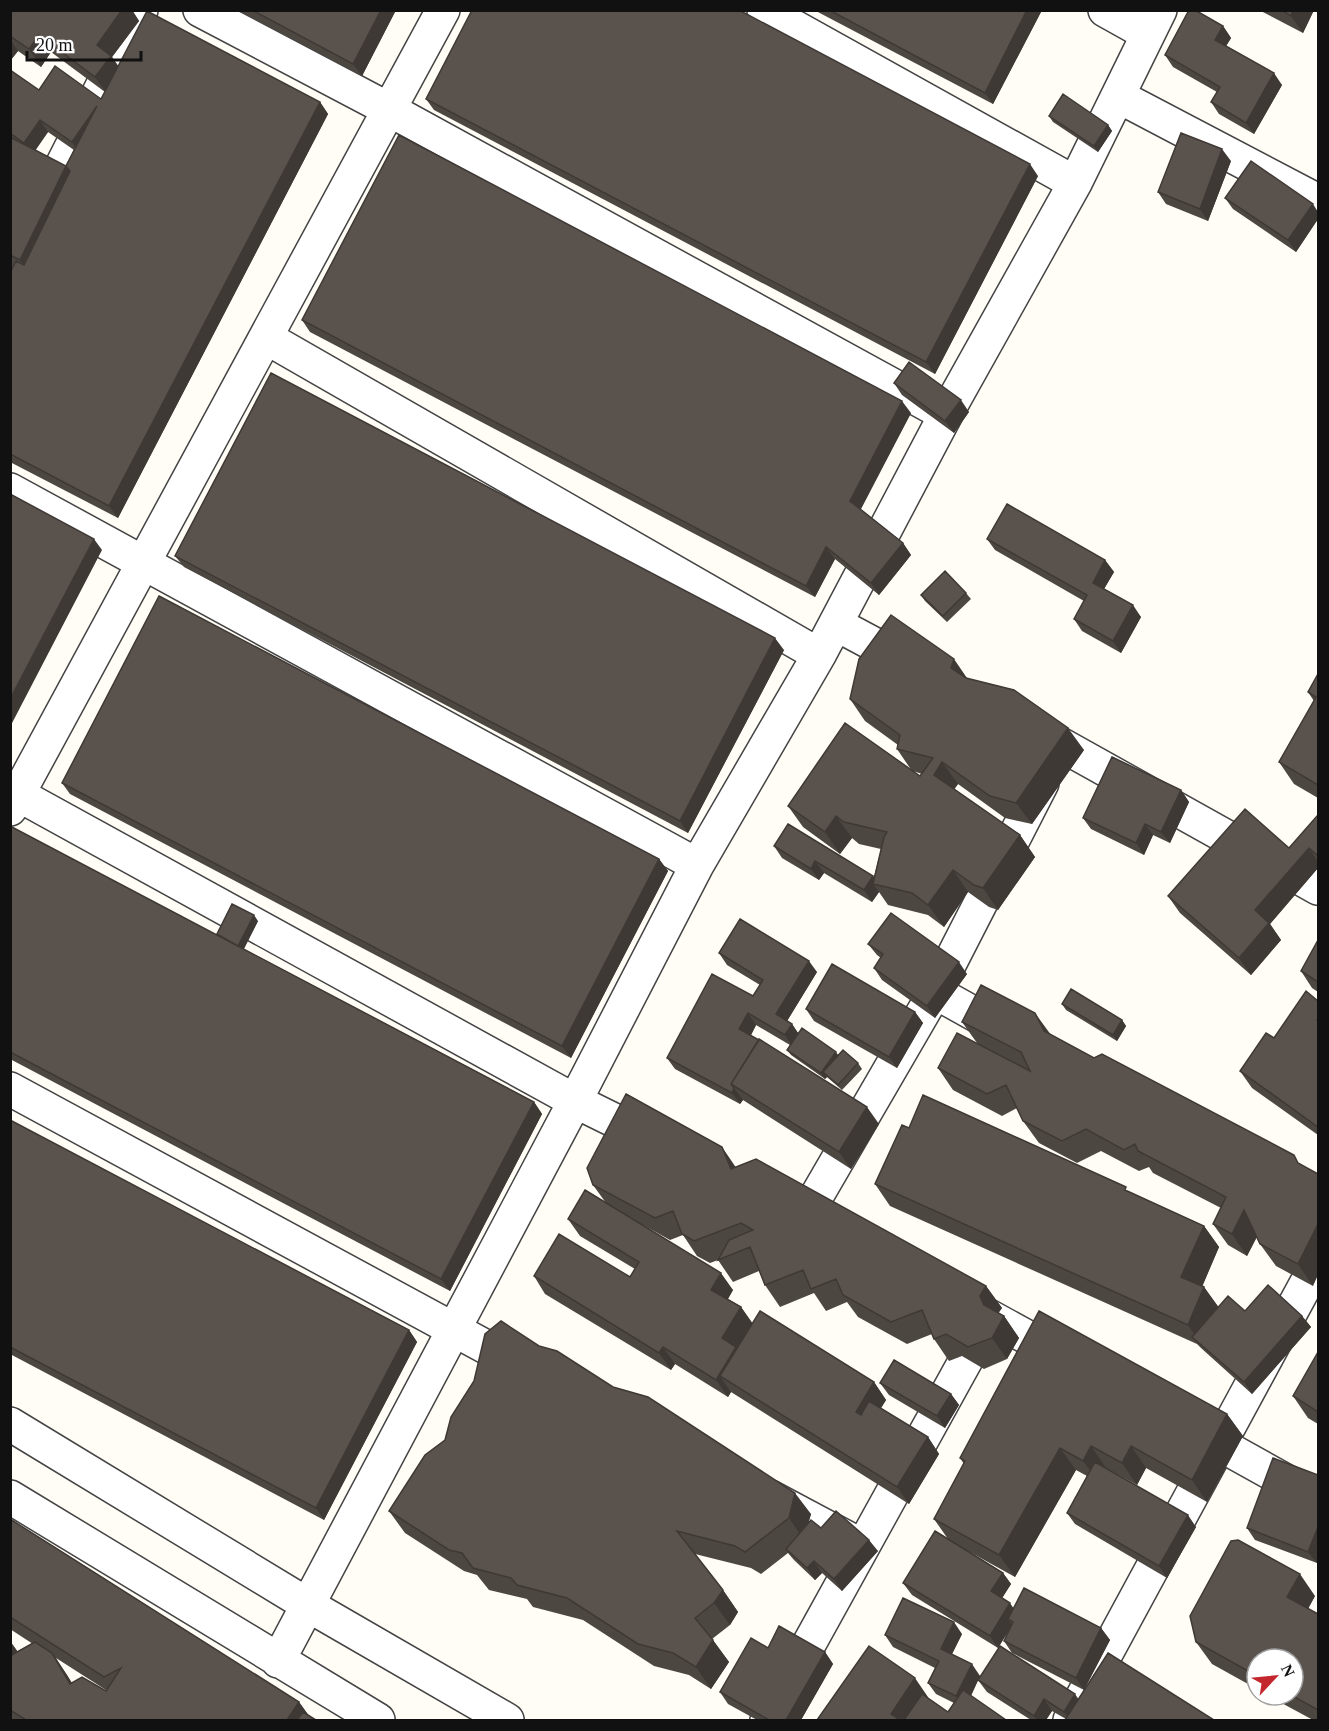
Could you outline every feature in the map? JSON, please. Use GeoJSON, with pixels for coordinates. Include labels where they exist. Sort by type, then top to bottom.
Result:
{"type":"FeatureCollection","features":[{"type":"Feature","properties":{"kind":"street"},"geometry":{"type":"LineString","coordinates":[[10,268],[141,10]]}},
{"type":"Feature","properties":{"kind":"street"},"geometry":{"type":"LineString","coordinates":[[200,10],[390,110],[946,414]]}},
{"type":"Feature","properties":{"kind":"street"},"geometry":{"type":"LineString","coordinates":[[443,10],[267,338],[13,797],[575,1101],[680,1153]]}},
{"type":"Feature","properties":{"kind":"street"},"geometry":{"type":"LineString","coordinates":[[278,1661],[575,1101],[697,865],[819,655],[946,414],[1075,183],[1154,22],[1106,10]]}},
{"type":"Feature","properties":{"kind":"street"},"geometry":{"type":"LineString","coordinates":[[781,15],[1075,183]]}},
{"type":"Feature","properties":{"kind":"street"},"geometry":{"type":"LineString","coordinates":[[1118,96],[1318,201]]}},
{"type":"Feature","properties":{"kind":"street"},"geometry":{"type":"LineString","coordinates":[[267,338],[819,655]]}},
{"type":"Feature","properties":{"kind":"street"},"geometry":{"type":"LineString","coordinates":[[10,490],[697,865]]}},
{"type":"Feature","properties":{"kind":"street"},"geometry":{"type":"LineString","coordinates":[[836,624],[939,678]]}},
{"type":"Feature","properties":{"kind":"street"},"geometry":{"type":"LineString","coordinates":[[1021,722],[1318,888]]}},
{"type":"Feature","properties":{"kind":"street"},"geometry":{"type":"LineString","coordinates":[[805,1216],[935,992],[1062,744]]}},
{"type":"Feature","properties":{"kind":"street"},"geometry":{"type":"LineString","coordinates":[[935,992],[1028,1044]]}},
{"type":"Feature","properties":{"kind":"street"},"geometry":{"type":"LineString","coordinates":[[10,1089],[548,1380]]}},
{"type":"Feature","properties":{"kind":"street"},"geometry":{"type":"LineString","coordinates":[[774,1201],[836,1233]]}},
{"type":"Feature","properties":{"kind":"street"},"geometry":{"type":"LineString","coordinates":[[1070,1720],[1221,1445],[1318,1262]]}},
{"type":"Feature","properties":{"kind":"street"},"geometry":{"type":"LineString","coordinates":[[949,1294],[1090,1372]]}},
{"type":"Feature","properties":{"kind":"street"},"geometry":{"type":"LineString","coordinates":[[767,1720],[990,1316]]}},
{"type":"Feature","properties":{"kind":"street"},"geometry":{"type":"LineString","coordinates":[[1170,1417],[1318,1499]]}},
{"type":"Feature","properties":{"kind":"street"},"geometry":{"type":"LineString","coordinates":[[10,1424],[308,1605],[507,1720]]}},
{"type":"Feature","properties":{"kind":"street"},"geometry":{"type":"LineString","coordinates":[[747,1485],[862,1546]]}},
{"type":"Feature","properties":{"kind":"street"},"geometry":{"type":"LineString","coordinates":[[10,1497],[378,1720]]}},
{"type":"Feature","properties":{"kind":"street"},"geometry":{"type":"LineString","coordinates":[[1096,1672],[1126,1688]]}},
{"type":"Feature","properties":{"kind":"building"},"geometry":{"type":"Polygon","coordinates":[[[10,10],[122,10],[97,45],[111,56],[95,77],[39,35],[29,49],[10,36],[10,10]]]}},
{"type":"Feature","properties":{"kind":"building"},"geometry":{"type":"Polygon","coordinates":[[[252,10],[381,10],[353,64],[252,10]]]}},
{"type":"Feature","properties":{"kind":"building"},"geometry":{"type":"Polygon","coordinates":[[[472,10],[739,10],[1030,164],[926,362],[426,99],[472,10]]]}},
{"type":"Feature","properties":{"kind":"building"},"geometry":{"type":"Polygon","coordinates":[[[829,10],[1027,10],[985,93],[829,10]]]}},
{"type":"Feature","properties":{"kind":"building"},"geometry":{"type":"Polygon","coordinates":[[[1189,10],[1195,10],[1223,26],[1215,40],[1274,73],[1246,123],[1211,102],[1220,87],[1165,55],[1189,10]]]}},
{"type":"Feature","properties":{"kind":"building"},"geometry":{"type":"Polygon","coordinates":[[[1281,10],[1293,10],[1291,16],[1281,10]]]}},
{"type":"Feature","properties":{"kind":"building"},"geometry":{"type":"Polygon","coordinates":[[[147,11],[320,102],[109,506],[10,454],[10,273],[16,261],[24,265],[70,171],[66,166],[97,106],[72,142],[40,120],[24,143],[10,133],[10,70],[39,90],[55,66],[101,99],[147,11]]]}},
{"type":"Feature","properties":{"kind":"building"},"geometry":{"type":"Polygon","coordinates":[[[1063,94],[1108,125],[1094,146],[1049,116],[1063,94]]]}},
{"type":"Feature","properties":{"kind":"building"},"geometry":{"type":"Polygon","coordinates":[[[1181,133],[1222,149],[1200,209],[1158,192],[1181,133]]]}},
{"type":"Feature","properties":{"kind":"building"},"geometry":{"type":"Polygon","coordinates":[[[399,135],[902,401],[850,501],[903,543],[871,583],[826,547],[806,586],[302,320],[399,135]]]}},
{"type":"Feature","properties":{"kind":"building"},"geometry":{"type":"Polygon","coordinates":[[[10,137],[66,166],[20,260],[10,255],[10,137]]]}},
{"type":"Feature","properties":{"kind":"building"},"geometry":{"type":"Polygon","coordinates":[[[1251,161],[1313,204],[1288,240],[1225,198],[1251,161]]]}},
{"type":"Feature","properties":{"kind":"building"},"geometry":{"type":"Polygon","coordinates":[[[909,362],[961,400],[945,421],[894,383],[909,362]]]}},
{"type":"Feature","properties":{"kind":"building"},"geometry":{"type":"Polygon","coordinates":[[[271,373],[775,638],[680,821],[175,556],[271,373]]]}},
{"type":"Feature","properties":{"kind":"building"},"geometry":{"type":"Polygon","coordinates":[[[10,494],[94,539],[10,699],[10,494]]]}},
{"type":"Feature","properties":{"kind":"building"},"geometry":{"type":"Polygon","coordinates":[[[1007,504],[1105,560],[1093,583],[1133,605],[1113,641],[1074,619],[1087,595],[987,539],[1007,504]]]}},
{"type":"Feature","properties":{"kind":"building"},"geometry":{"type":"Polygon","coordinates":[[[945,571],[966,593],[943,616],[921,595],[945,571]]]}},
{"type":"Feature","properties":{"kind":"building"},"geometry":{"type":"Polygon","coordinates":[[[159,596],[659,859],[562,1046],[62,783],[159,596]]]}},
{"type":"Feature","properties":{"kind":"building"},"geometry":{"type":"Polygon","coordinates":[[[891,615],[954,659],[951,668],[966,678],[1014,690],[1068,728],[1016,803],[990,796],[942,762],[934,775],[1020,835],[983,888],[974,885],[953,870],[928,905],[912,893],[873,884],[887,832],[844,822],[836,816],[825,832],[788,806],[845,723],[920,776],[933,758],[897,749],[900,735],[850,699],[859,659],[891,615]]]}},
{"type":"Feature","properties":{"kind":"building"},"geometry":{"type":"Polygon","coordinates":[[[1318,674],[1318,785],[1279,762],[1316,697],[1308,692],[1318,674]]]}},
{"type":"Feature","properties":{"kind":"building"},"geometry":{"type":"Polygon","coordinates":[[[1112,757],[1181,790],[1161,832],[1145,824],[1136,843],[1083,818],[1112,757]]]}},
{"type":"Feature","properties":{"kind":"building"},"geometry":{"type":"Polygon","coordinates":[[[1245,809],[1289,848],[1317,816],[1318,856],[1309,848],[1255,910],[1269,923],[1239,958],[1168,896],[1245,809]]]}},
{"type":"Feature","properties":{"kind":"building"},"geometry":{"type":"Polygon","coordinates":[[[788,824],[873,876],[864,890],[815,861],[811,869],[774,846],[788,824]]]}},
{"type":"Feature","properties":{"kind":"building"},"geometry":{"type":"Polygon","coordinates":[[[10,826],[534,1102],[441,1279],[10,1052],[10,826]]]}},
{"type":"Feature","properties":{"kind":"building"},"geometry":{"type":"Polygon","coordinates":[[[232,904],[254,915],[238,946],[217,934],[232,904]]]}},
{"type":"Feature","properties":{"kind":"building"},"geometry":{"type":"Polygon","coordinates":[[[891,913],[959,962],[927,1006],[874,968],[883,954],[868,944],[891,913]]]}},
{"type":"Feature","properties":{"kind":"building"},"geometry":{"type":"Polygon","coordinates":[[[740,919],[809,961],[776,1014],[792,1024],[785,1035],[748,1013],[739,1029],[759,1040],[731,1084],[734,1088],[732,1093],[667,1058],[712,974],[753,996],[763,980],[719,953],[740,919]]]}},
{"type":"Feature","properties":{"kind":"building"},"geometry":{"type":"Polygon","coordinates":[[[1318,940],[1318,982],[1301,971],[1318,940]]]}},
{"type":"Feature","properties":{"kind":"building"},"geometry":{"type":"Polygon","coordinates":[[[832,964],[915,1012],[889,1057],[806,1009],[832,964]]]}},
{"type":"Feature","properties":{"kind":"building"},"geometry":{"type":"Polygon","coordinates":[[[981,985],[1035,1013],[1044,1031],[1094,1058],[1102,1054],[1294,1155],[1298,1163],[1318,1174],[1318,1224],[1298,1264],[1260,1244],[1244,1210],[1232,1234],[1213,1224],[1226,1197],[1138,1151],[1135,1144],[1124,1150],[1086,1129],[1062,1141],[1023,1121],[1006,1085],[987,1094],[938,1068],[957,1033],[1030,1071],[1021,1052],[962,1022],[981,985]]]}},
{"type":"Feature","properties":{"kind":"building"},"geometry":{"type":"Polygon","coordinates":[[[1071,989],[1122,1020],[1113,1035],[1062,1004],[1071,989]]]}},
{"type":"Feature","properties":{"kind":"building"},"geometry":{"type":"Polygon","coordinates":[[[1306,991],[1318,1001],[1318,1127],[1240,1071],[1266,1033],[1274,1038],[1306,991]]]}},
{"type":"Feature","properties":{"kind":"building"},"geometry":{"type":"Polygon","coordinates":[[[802,1028],[836,1052],[821,1073],[787,1050],[802,1028]]]}},
{"type":"Feature","properties":{"kind":"building"},"geometry":{"type":"Polygon","coordinates":[[[759,1039],[867,1107],[839,1152],[731,1084],[759,1039]]]}},
{"type":"Feature","properties":{"kind":"building"},"geometry":{"type":"Polygon","coordinates":[[[843,1050],[858,1063],[838,1085],[823,1072],[843,1050]]]}},
{"type":"Feature","properties":{"kind":"building"},"geometry":{"type":"Polygon","coordinates":[[[626,1094],[722,1147],[731,1169],[756,1159],[986,1286],[980,1296],[984,1305],[1004,1316],[992,1338],[968,1347],[946,1334],[934,1339],[922,1310],[891,1322],[843,1295],[836,1279],[811,1289],[803,1270],[765,1285],[750,1247],[718,1260],[729,1240],[753,1230],[741,1223],[694,1241],[682,1234],[673,1211],[655,1218],[593,1185],[587,1168],[626,1094]]]}},
{"type":"Feature","properties":{"kind":"building"},"geometry":{"type":"Polygon","coordinates":[[[923,1095],[1126,1187],[1125,1190],[1204,1226],[1181,1277],[1204,1287],[1188,1325],[875,1184],[902,1125],[909,1128],[923,1095]]]}},
{"type":"Feature","properties":{"kind":"building"},"geometry":{"type":"Polygon","coordinates":[[[10,1120],[409,1330],[316,1508],[10,1347],[10,1120]]]}},
{"type":"Feature","properties":{"kind":"building"},"geometry":{"type":"Polygon","coordinates":[[[585,1190],[721,1273],[711,1290],[741,1307],[722,1338],[736,1347],[716,1380],[663,1347],[659,1353],[534,1276],[559,1234],[630,1277],[639,1262],[568,1219],[585,1190]]]}},
{"type":"Feature","properties":{"kind":"building"},"geometry":{"type":"Polygon","coordinates":[[[1268,1285],[1302,1316],[1244,1382],[1192,1337],[1228,1296],[1245,1311],[1268,1285]]]}},
{"type":"Feature","properties":{"kind":"building"},"geometry":{"type":"Polygon","coordinates":[[[760,1311],[874,1382],[856,1412],[861,1415],[869,1401],[928,1437],[897,1487],[720,1376],[760,1311]]]}},
{"type":"Feature","properties":{"kind":"building"},"geometry":{"type":"Polygon","coordinates":[[[1039,1311],[1227,1414],[1192,1480],[1131,1446],[1122,1463],[1091,1446],[1083,1461],[1060,1448],[999,1555],[934,1519],[965,1461],[960,1458],[1039,1311]]]}},
{"type":"Feature","properties":{"kind":"building"},"geometry":{"type":"Polygon","coordinates":[[[501,1321],[539,1346],[557,1351],[613,1387],[648,1397],[795,1493],[789,1518],[745,1552],[735,1546],[677,1531],[723,1590],[714,1603],[695,1618],[713,1640],[696,1667],[673,1653],[638,1644],[567,1598],[517,1585],[511,1578],[473,1568],[462,1553],[449,1550],[389,1511],[425,1455],[445,1440],[451,1417],[474,1381],[485,1334],[501,1321]]]}},
{"type":"Feature","properties":{"kind":"building"},"geometry":{"type":"Polygon","coordinates":[[[1318,1352],[1318,1412],[1293,1396],[1318,1352]]]}},
{"type":"Feature","properties":{"kind":"building"},"geometry":{"type":"Polygon","coordinates":[[[894,1360],[951,1394],[937,1416],[880,1383],[894,1360]]]}},
{"type":"Feature","properties":{"kind":"building"},"geometry":{"type":"Polygon","coordinates":[[[1273,1458],[1318,1475],[1318,1527],[1308,1552],[1247,1528],[1273,1458]]]}},
{"type":"Feature","properties":{"kind":"building"},"geometry":{"type":"Polygon","coordinates":[[[1095,1462],[1188,1515],[1159,1566],[1067,1513],[1095,1462]]]}},
{"type":"Feature","properties":{"kind":"building"},"geometry":{"type":"Polygon","coordinates":[[[836,1511],[869,1540],[834,1579],[814,1561],[807,1568],[786,1549],[811,1520],[821,1528],[836,1511]]]}},
{"type":"Feature","properties":{"kind":"building"},"geometry":{"type":"Polygon","coordinates":[[[10,1519],[299,1702],[287,1720],[26,1720],[10,1710],[10,1656],[35,1642],[52,1653],[70,1684],[82,1677],[106,1691],[121,1668],[104,1677],[10,1617],[10,1519]]]}},
{"type":"Feature","properties":{"kind":"building"},"geometry":{"type":"Polygon","coordinates":[[[935,1531],[1003,1573],[991,1591],[1010,1603],[990,1636],[903,1583],[935,1531]]]}},
{"type":"Feature","properties":{"kind":"building"},"geometry":{"type":"Polygon","coordinates":[[[1238,1540],[1300,1574],[1287,1597],[1318,1614],[1318,1710],[1305,1703],[1305,1647],[1245,1647],[1245,1669],[1196,1642],[1190,1616],[1231,1541],[1238,1540]]]}},
{"type":"Feature","properties":{"kind":"building"},"geometry":{"type":"Polygon","coordinates":[[[1024,1588],[1101,1628],[1076,1678],[1004,1641],[1013,1622],[1008,1619],[1024,1588]]]}},
{"type":"Feature","properties":{"kind":"building"},"geometry":{"type":"Polygon","coordinates":[[[903,1598],[954,1622],[941,1649],[972,1664],[956,1696],[928,1683],[939,1661],[885,1635],[903,1598]]]}},
{"type":"Feature","properties":{"kind":"building"},"geometry":{"type":"Polygon","coordinates":[[[779,1626],[825,1652],[786,1720],[769,1720],[720,1692],[751,1638],[768,1648],[779,1626]]]}},
{"type":"Feature","properties":{"kind":"building"},"geometry":{"type":"Polygon","coordinates":[[[869,1646],[915,1678],[891,1714],[900,1720],[817,1720],[869,1646]]]}},
{"type":"Feature","properties":{"kind":"building"},"geometry":{"type":"Polygon","coordinates":[[[1000,1646],[1075,1694],[1064,1712],[1044,1699],[1034,1716],[978,1680],[1000,1646]]]}},
{"type":"Feature","properties":{"kind":"building"},"geometry":{"type":"Polygon","coordinates":[[[1108,1653],[1214,1720],[1065,1720],[1108,1653]]]}},
{"type":"Feature","properties":{"kind":"building"},"geometry":{"type":"Polygon","coordinates":[[[963,1690],[1006,1720],[904,1720],[922,1694],[948,1712],[963,1690]]]}},
{"type":"Feature","properties":{"kind":"building"},"geometry":{"type":"Polygon","coordinates":[[[303,1712],[316,1720],[297,1720],[303,1712]]]}}]}
